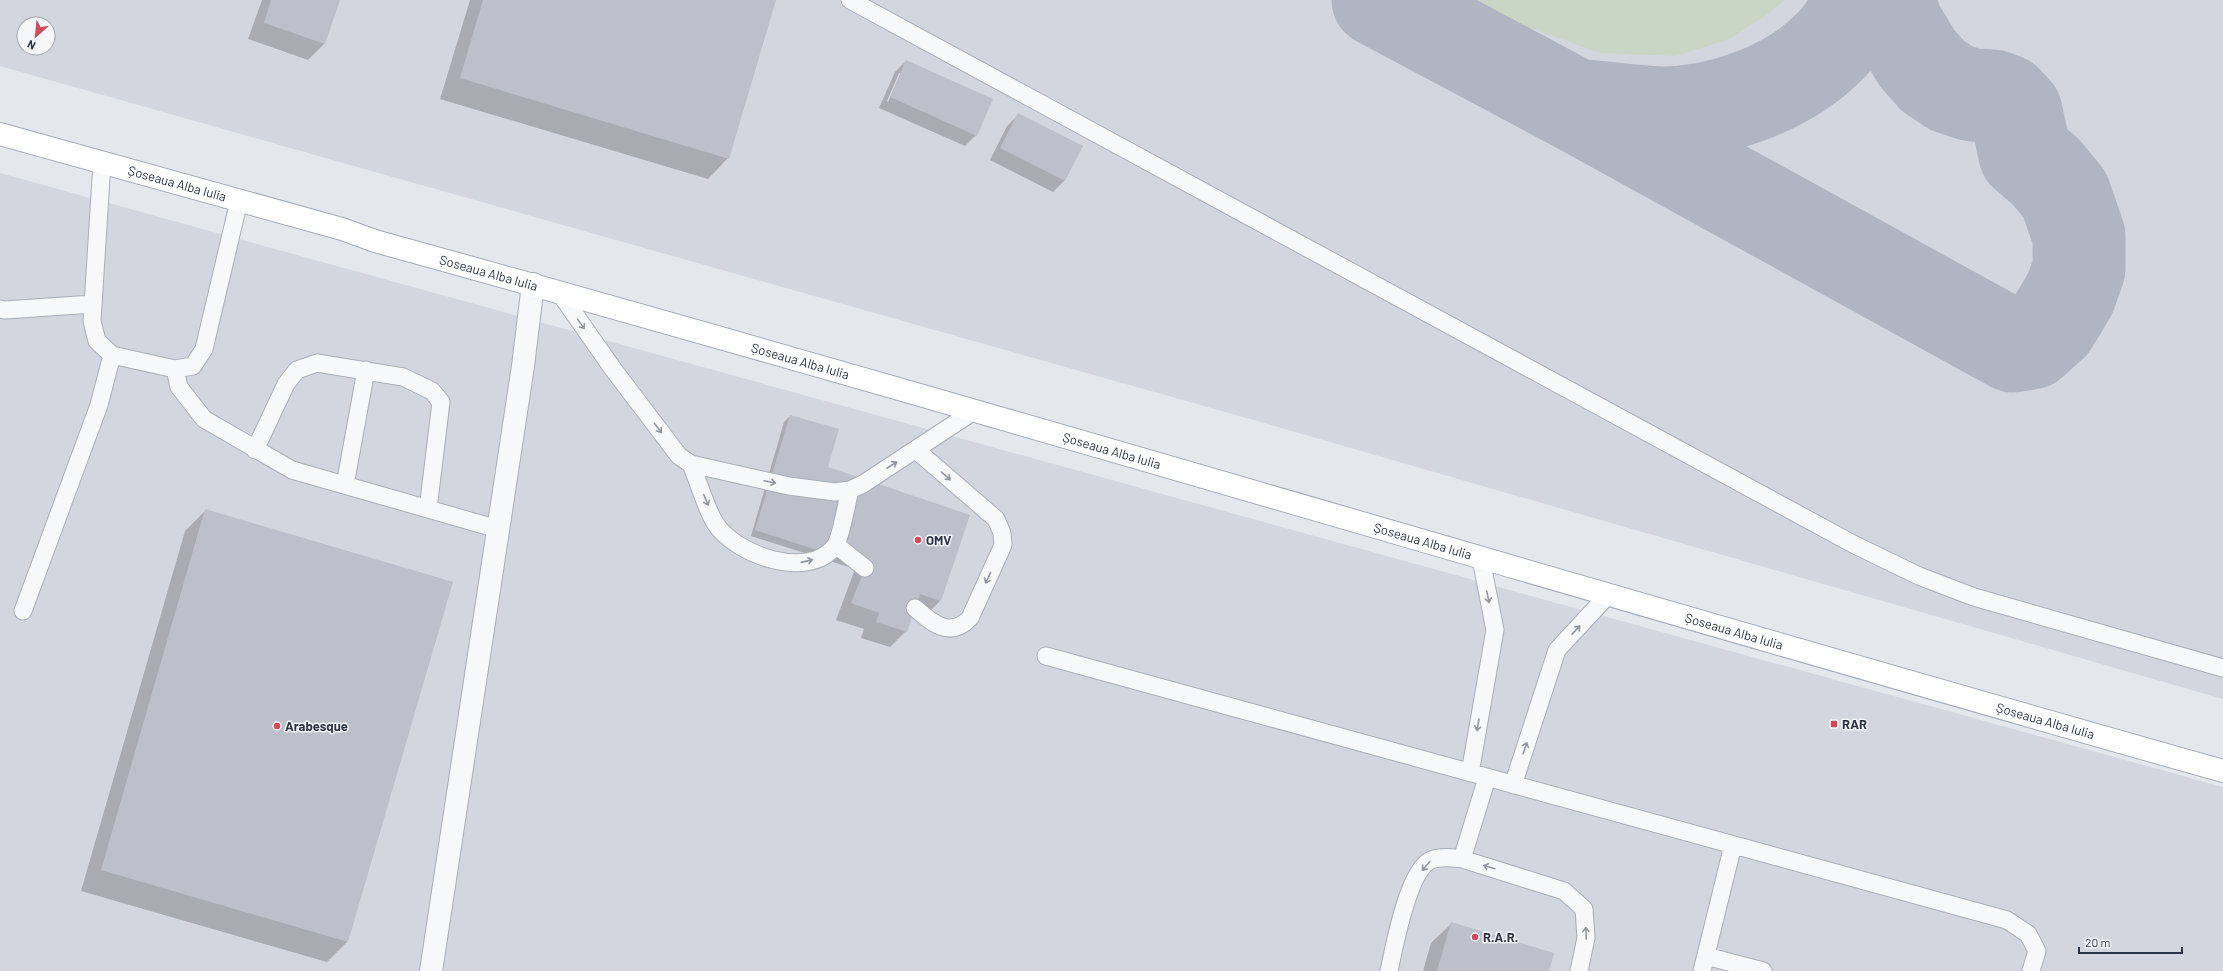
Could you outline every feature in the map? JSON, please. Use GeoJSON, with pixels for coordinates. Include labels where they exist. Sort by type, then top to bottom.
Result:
{"type":"FeatureCollection","features":[{"type":"Feature","properties":{"kind":"main road","name":"Șoseaua Alba Iulia"},"geometry":{"type":"LineString","coordinates":[[0,134],[533,284],[1480,559],[2223,770]]}},
{"type":"Feature","properties":{"kind":"street"},"geometry":{"type":"LineString","coordinates":[[430,971],[498,529],[533,284]]}},
{"type":"Feature","properties":{"kind":"lane"},"geometry":{"type":"LineString","coordinates":[[850,0],[1839,536],[1913,573],[1974,596],[2223,668]]}},
{"type":"Feature","properties":{"kind":"lane"},"geometry":{"type":"LineString","coordinates":[[102,163],[92,321],[97,341],[112,355],[175,369],[193,366],[204,349],[239,201]]}},
{"type":"Feature","properties":{"kind":"lane"},"geometry":{"type":"LineString","coordinates":[[559,292],[613,369],[679,456],[691,464],[788,486],[835,492],[850,490],[863,484],[974,411]]}},
{"type":"Feature","properties":{"kind":"lane"},"geometry":{"type":"LineString","coordinates":[[0,309],[5,310],[93,304]]}},
{"type":"Feature","properties":{"kind":"lane"},"geometry":{"type":"LineString","coordinates":[[23,610],[99,405],[112,355]]}},
{"type":"Feature","properties":{"kind":"lane"},"geometry":{"type":"LineString","coordinates":[[254,450],[286,384],[297,370],[316,363],[403,377],[432,391],[441,402],[428,509]]}},
{"type":"Feature","properties":{"kind":"lane"},"geometry":{"type":"LineString","coordinates":[[175,369],[179,387],[204,419],[254,450],[292,470],[498,529]]}},
{"type":"Feature","properties":{"kind":"lane"},"geometry":{"type":"LineString","coordinates":[[345,485],[366,370]]}},
{"type":"Feature","properties":{"kind":"lane"},"geometry":{"type":"LineString","coordinates":[[915,608],[930,621],[944,628],[952,629],[963,625],[970,618],[1003,545],[1002,533],[996,519],[916,450]]}},
{"type":"Feature","properties":{"kind":"lane"},"geometry":{"type":"LineString","coordinates":[[691,464],[715,524],[731,542],[751,553],[768,558],[805,563],[828,553],[836,545],[850,490]]}},
{"type":"Feature","properties":{"kind":"lane"},"geometry":{"type":"LineString","coordinates":[[836,545],[865,568]]}},
{"type":"Feature","properties":{"kind":"lane"},"geometry":{"type":"LineString","coordinates":[[1470,773],[1495,630],[1480,559]]}},
{"type":"Feature","properties":{"kind":"lane"},"geometry":{"type":"LineString","coordinates":[[1512,785],[1557,650],[1608,595]]}},
{"type":"Feature","properties":{"kind":"lane"},"geometry":{"type":"LineString","coordinates":[[1046,656],[2007,920],[2028,934],[2037,951],[2031,971]]}},
{"type":"Feature","properties":{"kind":"lane"},"geometry":{"type":"LineString","coordinates":[[1462,858],[1487,778]]}},
{"type":"Feature","properties":{"kind":"lane"},"geometry":{"type":"LineString","coordinates":[[1733,845],[1704,964],[1763,971]]}},
{"type":"Feature","properties":{"kind":"lane"},"geometry":{"type":"LineString","coordinates":[[1389,971],[1400,917],[1418,874],[1430,860],[1445,858],[1462,858],[1564,891],[1584,909],[1586,938],[1580,971]]}},
{"type":"Feature","properties":{"kind":"shaded area"},"geometry":{"type":"Polygon","coordinates":[[[0,0],[2223,0],[2223,699],[1250,419],[0,66],[0,0]]]}},
{"type":"Feature","properties":{"kind":"shaded area"},"geometry":{"type":"Polygon","coordinates":[[[0,173],[2223,787],[2223,971],[0,971],[0,173]]]}},
{"type":"Feature","properties":{"kind":"green space"},"geometry":{"type":"Polygon","coordinates":[[[1471,0],[1785,0],[1771,12],[1730,39],[1676,56],[1600,53],[1525,26],[1471,0]]]}},
{"type":"Feature","properties":{"kind":"building"},"geometry":{"type":"Polygon","coordinates":[[[271,0],[340,0],[325,44],[264,23],[271,0]]]}},
{"type":"Feature","properties":{"kind":"building"},"geometry":{"type":"Polygon","coordinates":[[[483,0],[776,0],[729,159],[460,78],[483,0]]]}},
{"type":"Feature","properties":{"kind":"building"},"geometry":{"type":"Polygon","coordinates":[[[906,60],[993,99],[977,136],[890,97],[906,60]]]}},
{"type":"Feature","properties":{"kind":"building"},"geometry":{"type":"Polygon","coordinates":[[[1018,113],[1083,146],[1065,181],[1000,148],[1018,113]]]}},
{"type":"Feature","properties":{"kind":"building"},"geometry":{"type":"Polygon","coordinates":[[[790,415],[839,429],[828,467],[970,515],[941,601],[920,594],[907,632],[876,622],[879,613],[851,603],[866,566],[755,530],[790,415]]]}},
{"type":"Feature","properties":{"kind":"building","name":"Arabesque"},"geometry":{"type":"Polygon","coordinates":[[[205,509],[453,582],[348,942],[101,870],[205,509]]]}},
{"type":"Feature","properties":{"kind":"building","name":"R.A.R."},"geometry":{"type":"Polygon","coordinates":[[[1451,922],[1554,953],[1549,971],[1437,971],[1451,922]]]}},
{"type":"Feature","properties":{"kind":"taxiway"},"geometry":{"type":"LineString","coordinates":[[1378,0],[1575,105],[2013,346],[2031,343],[2052,324],[2070,294],[2079,269],[2079,236],[2065,195],[2046,172],[2025,154],[2016,112],[2006,101],[1993,96],[1972,95],[1951,88],[1933,76],[1917,58],[1897,25],[1888,0]]}},
{"type":"Feature","properties":{"kind":"taxiway"},"geometry":{"type":"LineString","coordinates":[[1585,106],[1661,113],[1683,112],[1706,109],[1751,96],[1793,75],[1812,62],[1839,37],[1862,0]]}},
{"type":"Feature","properties":{"kind":"place","name":"OMV"},"geometry":{"type":"Point","coordinates":[918,540]}},
{"type":"Feature","properties":{"kind":"place","name":"RAR"},"geometry":{"type":"Point","coordinates":[1834,724]}},
{"type":"Feature","properties":{"kind":"place","name":"Arabesque"},"geometry":{"type":"Point","coordinates":[277,726]}},
{"type":"Feature","properties":{"kind":"place","name":"R.A.R."},"geometry":{"type":"Point","coordinates":[1475,937]}}]}
